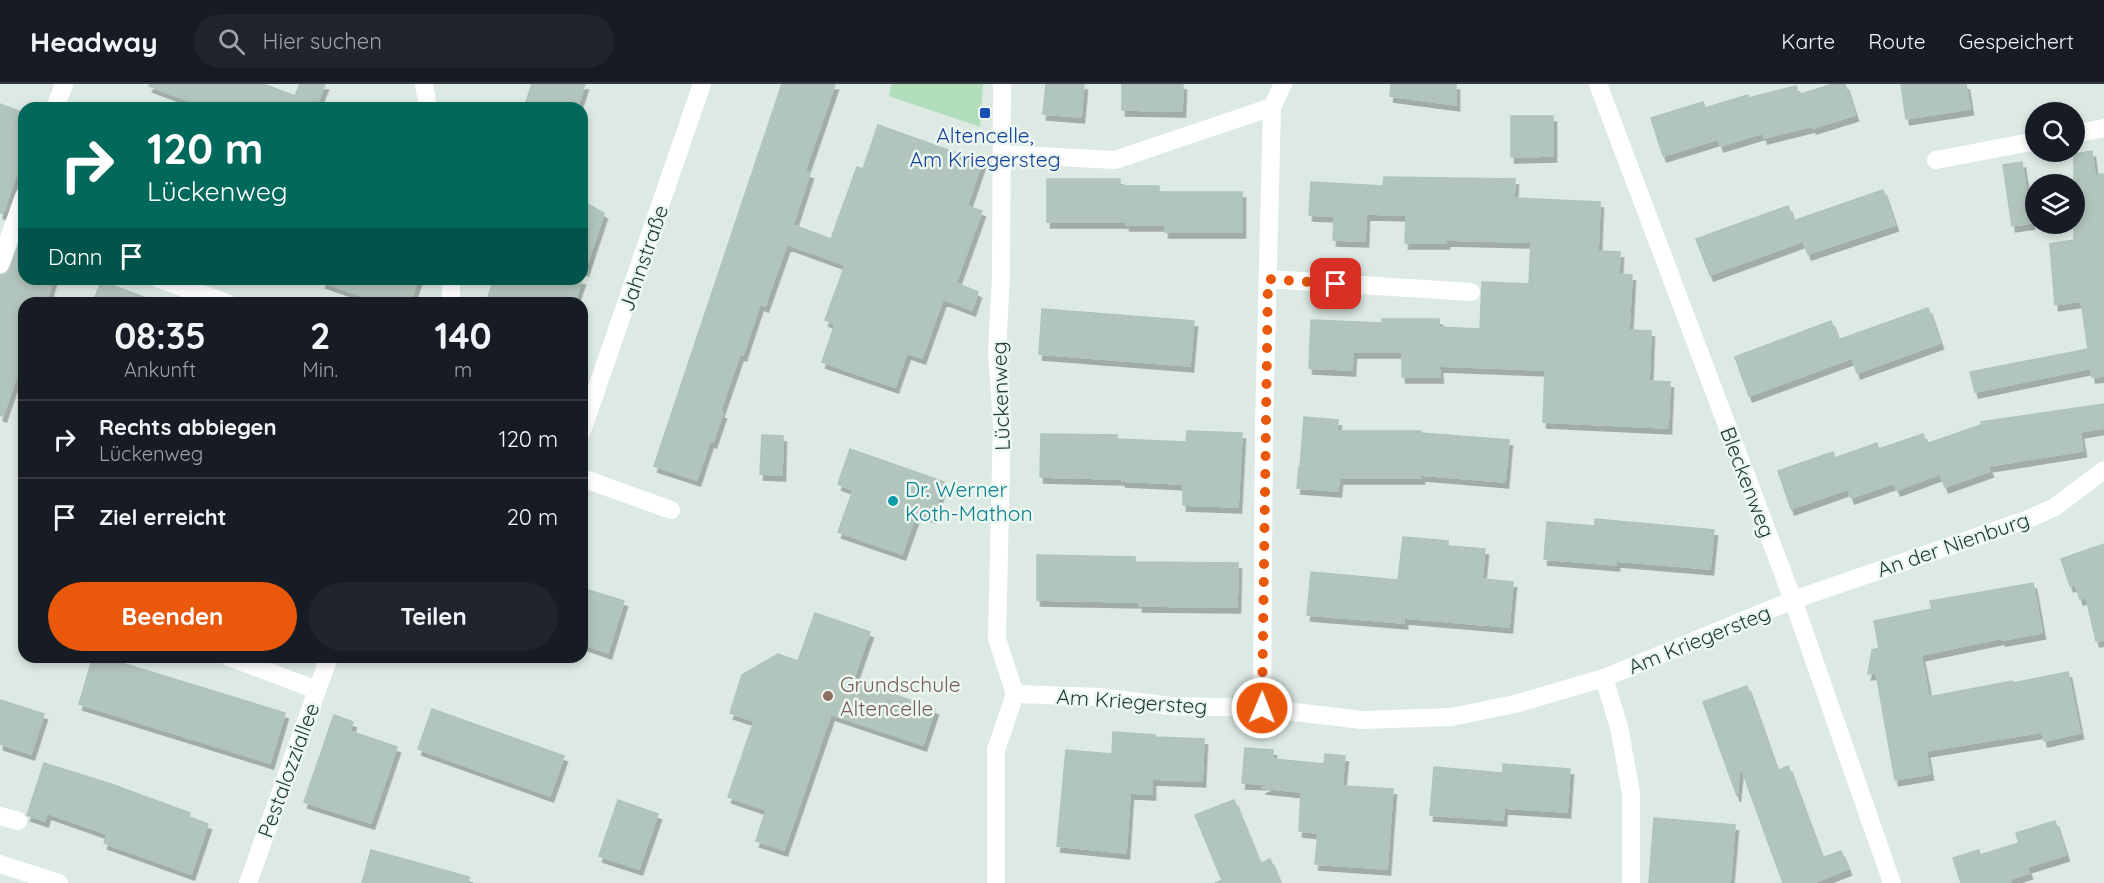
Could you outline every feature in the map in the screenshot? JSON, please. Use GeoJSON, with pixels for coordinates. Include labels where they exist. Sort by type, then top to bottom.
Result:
{"type":"FeatureCollection","features":[{"type":"Feature","properties":{"kind":"street"},"geometry":{"type":"LineString","coordinates":[[57,102],[64,84]]}},
{"type":"Feature","properties":{"kind":"street"},"geometry":{"type":"LineString","coordinates":[[424,84],[427,102]]}},
{"type":"Feature","properties":{"kind":"street","name":"Jahnstraße"},"geometry":{"type":"LineString","coordinates":[[588,413],[702,84]]}},
{"type":"Feature","properties":{"kind":"street","name":"Lückenweg"},"geometry":{"type":"LineString","coordinates":[[1002,84],[1001,275],[997,352],[1002,422],[997,639],[1015,694]]}},
{"type":"Feature","properties":{"kind":"street"},"geometry":{"type":"LineString","coordinates":[[1262,708],[1272,107],[1283,84]]}},
{"type":"Feature","properties":{"kind":"street","name":"Bleckenweg"},"geometry":{"type":"LineString","coordinates":[[1598,84],[1793,600],[1892,883]]}},
{"type":"Feature","properties":{"kind":"street"},"geometry":{"type":"LineString","coordinates":[[1001,154],[1114,160],[1272,107]]}},
{"type":"Feature","properties":{"kind":"street"},"geometry":{"type":"LineString","coordinates":[[2085,132],[2104,128]]}},
{"type":"Feature","properties":{"kind":"street"},"geometry":{"type":"LineString","coordinates":[[1936,160],[2025,143]]}},
{"type":"Feature","properties":{"kind":"street"},"geometry":{"type":"LineString","coordinates":[[0,264],[18,231]]}},
{"type":"Feature","properties":{"kind":"street"},"geometry":{"type":"LineString","coordinates":[[1268,279],[1471,292]]}},
{"type":"Feature","properties":{"kind":"street"},"geometry":{"type":"LineString","coordinates":[[176,285],[210,297]]}},
{"type":"Feature","properties":{"kind":"street","name":"An der Nienburg"},"geometry":{"type":"LineString","coordinates":[[1793,600],[2026,520],[2055,507],[2104,470]]}},
{"type":"Feature","properties":{"kind":"street"},"geometry":{"type":"LineString","coordinates":[[588,480],[671,510]]}},
{"type":"Feature","properties":{"kind":"street","name":"Am Kriegersteg"},"geometry":{"type":"LineString","coordinates":[[1015,694],[1100,697],[1171,706],[1262,708],[1362,720],[1451,717],[1515,704],[1604,678],[1793,600]]}},
{"type":"Feature","properties":{"kind":"street"},"geometry":{"type":"LineString","coordinates":[[245,663],[317,690]]}},
{"type":"Feature","properties":{"kind":"street","name":"Pestalozziallee"},"geometry":{"type":"LineString","coordinates":[[248,883],[327,663]]}},
{"type":"Feature","properties":{"kind":"street","name":"Am Kriegersteg"},"geometry":{"type":"LineString","coordinates":[[1604,678],[1619,727],[1631,793],[1631,883]]}},
{"type":"Feature","properties":{"kind":"street"},"geometry":{"type":"LineString","coordinates":[[996,883],[996,750],[1015,694]]}},
{"type":"Feature","properties":{"kind":"street"},"geometry":{"type":"LineString","coordinates":[[0,816],[18,821]]}},
{"type":"Feature","properties":{"kind":"street"},"geometry":{"type":"LineString","coordinates":[[0,864],[59,883]]}},
{"type":"Feature","properties":{"kind":"green space"},"geometry":{"type":"Polygon","coordinates":[[[891,84],[983,84],[980,127],[889,96],[891,84]]]}},
{"type":"Feature","properties":{"kind":"building"},"geometry":{"type":"Polygon","coordinates":[[[150,84],[263,84],[295,96],[300,84],[325,84],[318,102],[192,102],[149,86],[150,84]]]}},
{"type":"Feature","properties":{"kind":"building"},"geometry":{"type":"Polygon","coordinates":[[[532,84],[585,84],[579,102],[526,102],[532,84]]]}},
{"type":"Feature","properties":{"kind":"building"},"geometry":{"type":"Polygon","coordinates":[[[782,84],[835,84],[805,171],[810,173],[793,225],[831,239],[857,167],[863,169],[878,125],[982,162],[967,206],[982,211],[956,283],[978,292],[972,310],[943,299],[922,358],[907,353],[895,387],[822,362],[835,324],[825,320],[845,265],[787,244],[765,306],[760,304],[743,355],[740,354],[720,412],[723,413],[713,442],[710,441],[697,480],[654,466],[782,84]]]}},
{"type":"Feature","properties":{"kind":"building"},"geometry":{"type":"Polygon","coordinates":[[[1046,84],[1084,84],[1081,117],[1043,114],[1046,84]]]}},
{"type":"Feature","properties":{"kind":"building"},"geometry":{"type":"Polygon","coordinates":[[[1122,84],[1183,84],[1182,111],[1122,110],[1122,84]]]}},
{"type":"Feature","properties":{"kind":"building"},"geometry":{"type":"Polygon","coordinates":[[[1391,84],[1456,84],[1456,105],[1390,96],[1391,84]]]}},
{"type":"Feature","properties":{"kind":"building"},"geometry":{"type":"Polygon","coordinates":[[[1833,84],[1845,84],[1855,115],[1813,128],[1812,126],[1764,138],[1763,133],[1720,146],[1718,139],[1663,156],[1651,118],[1703,102],[1705,108],[1748,95],[1749,98],[1796,86],[1798,95],[1833,84]]]}},
{"type":"Feature","properties":{"kind":"building"},"geometry":{"type":"Polygon","coordinates":[[[1901,84],[1966,84],[1970,109],[1906,119],[1901,84]]]}},
{"type":"Feature","properties":{"kind":"building"},"geometry":{"type":"Polygon","coordinates":[[[0,104],[18,111],[18,170],[3,213],[0,213],[0,104]]]}},
{"type":"Feature","properties":{"kind":"building"},"geometry":{"type":"Polygon","coordinates":[[[1511,116],[1553,116],[1553,156],[1511,157],[1511,116]]]}},
{"type":"Feature","properties":{"kind":"building"},"geometry":{"type":"Polygon","coordinates":[[[2092,151],[2095,175],[2104,174],[2104,376],[2092,377],[2091,368],[1975,392],[1970,372],[2088,349],[2081,301],[2055,305],[2050,244],[2074,240],[2074,234],[2085,234],[2085,174],[2074,174],[2074,162],[2085,162],[2085,152],[2092,151]]]}},
{"type":"Feature","properties":{"kind":"building"},"geometry":{"type":"Polygon","coordinates":[[[2022,162],[2025,182],[2025,224],[2012,226],[2003,165],[2022,162]]]}},
{"type":"Feature","properties":{"kind":"building"},"geometry":{"type":"Polygon","coordinates":[[[1384,177],[1515,179],[1514,198],[1600,202],[1598,251],[1620,252],[1619,274],[1632,275],[1629,330],[1651,331],[1649,381],[1670,382],[1668,428],[1543,422],[1545,370],[1439,366],[1440,377],[1402,377],[1402,352],[1353,352],[1352,370],[1309,368],[1311,320],[1382,323],[1382,319],[1439,319],[1439,327],[1480,329],[1482,282],[1529,284],[1531,242],[1446,240],[1446,243],[1405,243],[1406,215],[1366,214],[1365,241],[1333,240],[1334,216],[1309,215],[1311,182],[1383,186],[1384,177]]]}},
{"type":"Feature","properties":{"kind":"building"},"geometry":{"type":"Polygon","coordinates":[[[1047,179],[1120,179],[1120,186],[1159,186],[1159,192],[1242,192],[1242,232],[1165,232],[1165,225],[1126,225],[1126,222],[1047,222],[1047,179]]]}},
{"type":"Feature","properties":{"kind":"building"},"geometry":{"type":"Polygon","coordinates":[[[1883,190],[1895,225],[1808,254],[1803,241],[1710,275],[1696,239],[1788,206],[1793,221],[1883,190]]]}},
{"type":"Feature","properties":{"kind":"building"},"geometry":{"type":"Polygon","coordinates":[[[588,204],[604,213],[588,261],[588,204]]]}},
{"type":"Feature","properties":{"kind":"building"},"geometry":{"type":"Polygon","coordinates":[[[18,246],[18,285],[51,285],[48,297],[18,297],[18,373],[3,416],[0,415],[0,275],[7,273],[18,246]]]}},
{"type":"Feature","properties":{"kind":"building"},"geometry":{"type":"Polygon","coordinates":[[[100,285],[112,285],[143,297],[95,297],[100,285]]]}},
{"type":"Feature","properties":{"kind":"building"},"geometry":{"type":"Polygon","coordinates":[[[331,285],[416,285],[412,297],[365,297],[331,285]]]}},
{"type":"Feature","properties":{"kind":"building"},"geometry":{"type":"Polygon","coordinates":[[[492,285],[580,285],[576,297],[488,297],[492,285]]]}},
{"type":"Feature","properties":{"kind":"building"},"geometry":{"type":"Polygon","coordinates":[[[1928,308],[1940,343],[1857,373],[1852,358],[1749,396],[1735,357],[1831,321],[1838,340],[1928,308]]]}},
{"type":"Feature","properties":{"kind":"building"},"geometry":{"type":"Polygon","coordinates":[[[1042,309],[1194,321],[1190,366],[1039,354],[1042,309]]]}},
{"type":"Feature","properties":{"kind":"building"},"geometry":{"type":"Polygon","coordinates":[[[2104,404],[2104,428],[2080,432],[2083,451],[1988,466],[1990,471],[1945,487],[1940,474],[1897,490],[1894,483],[1851,498],[1848,489],[1791,509],[1778,471],[1833,452],[1835,458],[1877,443],[1879,449],[1923,434],[1926,444],[1981,425],[1981,422],[2104,404]]]}},
{"type":"Feature","properties":{"kind":"building"},"geometry":{"type":"Polygon","coordinates":[[[1304,417],[1338,420],[1337,431],[1421,431],[1421,433],[1509,440],[1505,482],[1421,475],[1421,478],[1339,478],[1338,491],[1297,488],[1304,417]]]}},
{"type":"Feature","properties":{"kind":"building"},"geometry":{"type":"Polygon","coordinates":[[[1187,431],[1242,433],[1238,507],[1183,505],[1183,484],[1122,481],[1122,479],[1040,477],[1041,434],[1117,435],[1117,439],[1186,442],[1187,431]]]}},
{"type":"Feature","properties":{"kind":"building"},"geometry":{"type":"Polygon","coordinates":[[[762,435],[783,436],[782,475],[760,474],[762,435]]]}},
{"type":"Feature","properties":{"kind":"building","name":"Dr. Werner Koth-Mathon"},"geometry":{"type":"Polygon","coordinates":[[[850,449],[944,482],[932,517],[917,512],[902,554],[838,532],[853,490],[838,484],[850,449]]]}},
{"type":"Feature","properties":{"kind":"building"},"geometry":{"type":"Polygon","coordinates":[[[1595,519],[1714,530],[1710,569],[1616,561],[1616,565],[1544,559],[1547,522],[1595,526],[1595,519]]]}},
{"type":"Feature","properties":{"kind":"building"},"geometry":{"type":"Polygon","coordinates":[[[1403,537],[1448,541],[1448,546],[1485,549],[1482,579],[1513,582],[1509,627],[1404,618],[1404,623],[1307,615],[1311,572],[1398,580],[1403,537]]]}},
{"type":"Feature","properties":{"kind":"building"},"geometry":{"type":"Polygon","coordinates":[[[2104,544],[2104,640],[2096,641],[2086,597],[2080,599],[2075,585],[2070,586],[2061,559],[2104,544]]]}},
{"type":"Feature","properties":{"kind":"building"},"geometry":{"type":"Polygon","coordinates":[[[1037,555],[1135,557],[1135,562],[1238,563],[1237,607],[1139,606],[1139,602],[1037,600],[1037,555]]]}},
{"type":"Feature","properties":{"kind":"building"},"geometry":{"type":"Polygon","coordinates":[[[2033,583],[2042,633],[2002,640],[2002,638],[1921,655],[1929,697],[2068,672],[2080,733],[2044,741],[2042,732],[1926,751],[1930,774],[1895,780],[1876,673],[1868,674],[1872,650],[1879,648],[1874,621],[1932,609],[1930,601],[2033,583]]]}},
{"type":"Feature","properties":{"kind":"building"},"geometry":{"type":"Polygon","coordinates":[[[588,590],[624,601],[608,653],[588,646],[588,590]]]}},
{"type":"Feature","properties":{"kind":"building"},"geometry":{"type":"Polygon","coordinates":[[[815,613],[870,632],[853,680],[935,709],[923,745],[831,714],[784,850],[756,841],[766,810],[728,797],[754,721],[730,713],[742,675],[778,654],[798,661],[815,613]]]}},
{"type":"Feature","properties":{"kind":"building"},"geometry":{"type":"Polygon","coordinates":[[[91,663],[122,663],[285,713],[270,763],[79,704],[91,663]]]}},
{"type":"Feature","properties":{"kind":"building"},"geometry":{"type":"Polygon","coordinates":[[[1747,686],[1777,771],[1788,766],[1822,858],[1841,851],[1848,869],[1813,883],[1783,883],[1740,765],[1737,796],[1703,702],[1747,686]]]}},
{"type":"Feature","properties":{"kind":"building"},"geometry":{"type":"Polygon","coordinates":[[[0,700],[44,714],[31,754],[0,744],[0,700]]]}},
{"type":"Feature","properties":{"kind":"building"},"geometry":{"type":"Polygon","coordinates":[[[432,709],[564,756],[550,796],[418,749],[432,709]]]}},
{"type":"Feature","properties":{"kind":"building"},"geometry":{"type":"Polygon","coordinates":[[[334,715],[353,722],[350,731],[397,747],[371,823],[304,802],[334,715]]]}},
{"type":"Feature","properties":{"kind":"building"},"geometry":{"type":"Polygon","coordinates":[[[1113,732],[1204,739],[1202,781],[1152,779],[1152,794],[1130,793],[1126,853],[1057,846],[1066,750],[1112,754],[1113,732]]]}},
{"type":"Feature","properties":{"kind":"building"},"geometry":{"type":"Polygon","coordinates":[[[1245,748],[1273,750],[1273,759],[1324,764],[1325,754],[1345,756],[1342,786],[1393,789],[1387,869],[1315,864],[1318,833],[1299,831],[1301,792],[1262,788],[1272,784],[1242,783],[1245,748]]]}},
{"type":"Feature","properties":{"kind":"building"},"geometry":{"type":"Polygon","coordinates":[[[44,763],[111,784],[190,813],[189,817],[208,824],[191,874],[104,843],[107,834],[47,813],[45,821],[27,815],[44,763]]]}},
{"type":"Feature","properties":{"kind":"building"},"geometry":{"type":"Polygon","coordinates":[[[1503,764],[1570,769],[1567,812],[1504,808],[1503,820],[1430,815],[1434,767],[1503,773],[1503,764]]]}},
{"type":"Feature","properties":{"kind":"building"},"geometry":{"type":"Polygon","coordinates":[[[618,800],[658,814],[639,869],[599,856],[618,800]]]}},
{"type":"Feature","properties":{"kind":"building"},"geometry":{"type":"Polygon","coordinates":[[[1234,800],[1260,864],[1270,859],[1280,883],[1215,883],[1232,876],[1231,874],[1221,878],[1195,815],[1234,800]]]}},
{"type":"Feature","properties":{"kind":"building"},"geometry":{"type":"Polygon","coordinates":[[[1654,818],[1735,825],[1730,883],[1649,883],[1654,818]]]}},
{"type":"Feature","properties":{"kind":"building"},"geometry":{"type":"Polygon","coordinates":[[[2055,821],[2066,855],[2027,867],[2029,873],[2010,879],[2011,883],[1961,883],[1953,858],[1979,850],[1980,855],[2019,843],[2016,833],[2055,821]]]}},
{"type":"Feature","properties":{"kind":"building"},"geometry":{"type":"Polygon","coordinates":[[[371,850],[469,877],[468,883],[362,883],[371,850]]]}},
{"type":"Feature","properties":{"kind":"place","name":"Altencelle, Am Kriegersteg"},"geometry":{"type":"Point","coordinates":[985,113]}},
{"type":"Feature","properties":{"kind":"place","name":"Dr. Werner Koth-Mathon"},"geometry":{"type":"Point","coordinates":[893,501]}},
{"type":"Feature","properties":{"kind":"place","name":"Grundschule Altencelle"},"geometry":{"type":"Point","coordinates":[828,696]}},
{"type":"Feature","properties":{"kind":"route"},"geometry":{"type":"LineString","coordinates":[[1262,708],[1264,423],[1268,279],[1336,284]]}}]}
